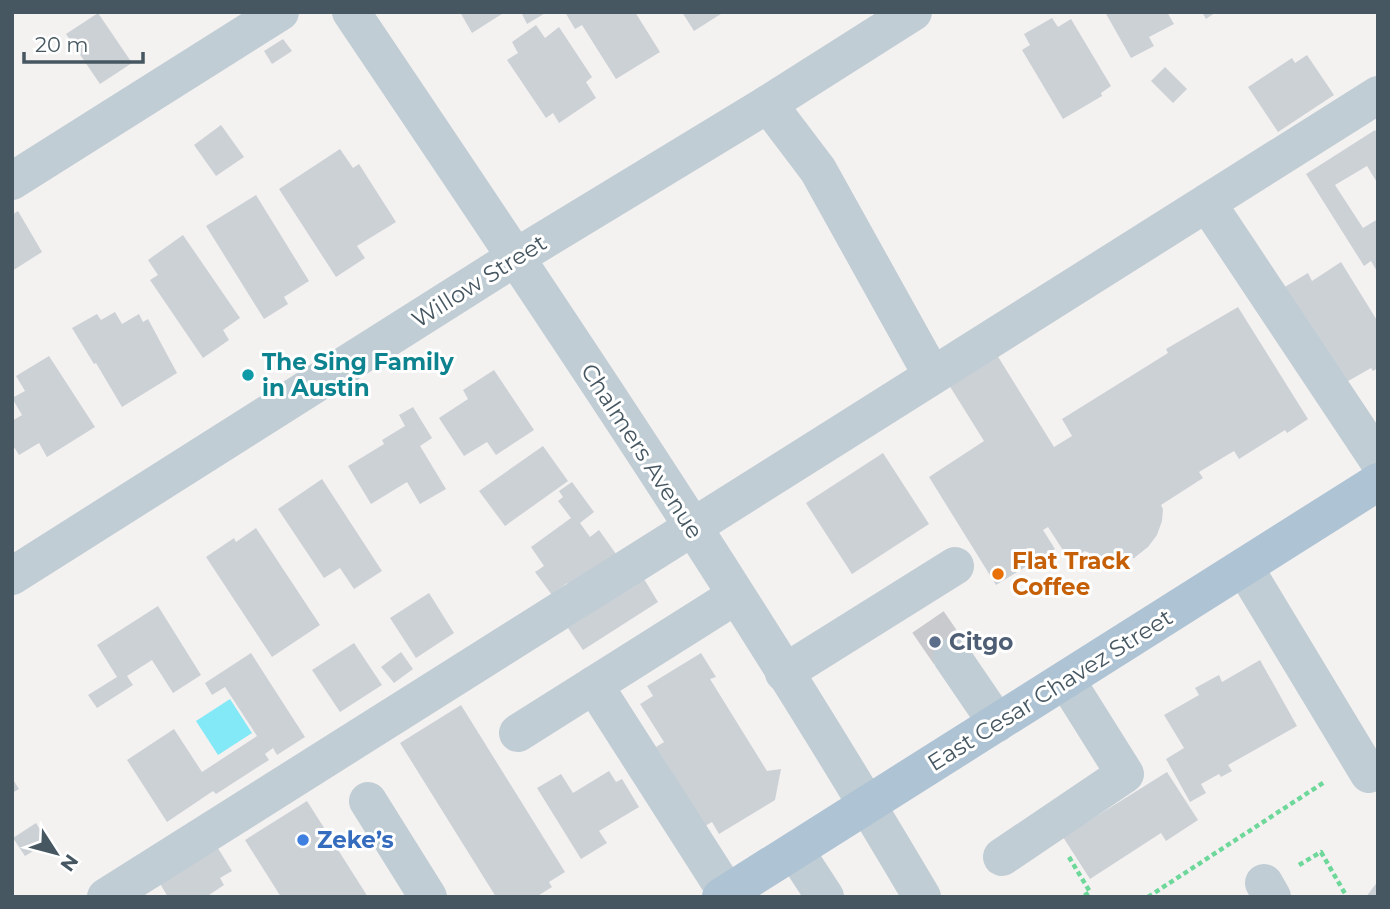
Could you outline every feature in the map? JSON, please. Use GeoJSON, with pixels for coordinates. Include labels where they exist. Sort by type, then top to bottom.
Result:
{"type":"FeatureCollection","features":[{"type":"Feature","properties":{"kind":"main road","name":"East Cesar Chavez Street"},"geometry":{"type":"LineString","coordinates":[[724,895],[1378,482]]}},
{"type":"Feature","properties":{"kind":"street"},"geometry":{"type":"LineString","coordinates":[[12,181],[280,12]]}},
{"type":"Feature","properties":{"kind":"street","name":"Chalmers Avenue"},"geometry":{"type":"LineString","coordinates":[[351,12],[516,257],[693,528],[922,897]]}},
{"type":"Feature","properties":{"kind":"street","name":"Willow Street"},"geometry":{"type":"LineString","coordinates":[[12,576],[516,257],[768,104],[913,12]]}},
{"type":"Feature","properties":{"kind":"street"},"geometry":{"type":"LineString","coordinates":[[106,897],[1378,95]]}},
{"type":"Feature","properties":{"kind":"street"},"geometry":{"type":"LineString","coordinates":[[768,104],[818,170],[932,375]]}},
{"type":"Feature","properties":{"kind":"street"},"geometry":{"type":"LineString","coordinates":[[1207,203],[1378,460]]}},
{"type":"Feature","properties":{"kind":"street"},"geometry":{"type":"LineString","coordinates":[[783,673],[919,608],[955,566]]}},
{"type":"Feature","properties":{"kind":"street"},"geometry":{"type":"LineString","coordinates":[[1244,567],[1365,766]]}},
{"type":"Feature","properties":{"kind":"street"},"geometry":{"type":"LineString","coordinates":[[518,733],[735,596]]}},
{"type":"Feature","properties":{"kind":"street"},"geometry":{"type":"LineString","coordinates":[[952,657],[997,723]]}},
{"type":"Feature","properties":{"kind":"street"},"geometry":{"type":"LineString","coordinates":[[1002,857],[1125,774],[1066,680]]}},
{"type":"Feature","properties":{"kind":"street"},"geometry":{"type":"LineString","coordinates":[[594,685],[724,895]]}},
{"type":"Feature","properties":{"kind":"street"},"geometry":{"type":"LineString","coordinates":[[368,801],[428,897]]}},
{"type":"Feature","properties":{"kind":"street"},"geometry":{"type":"LineString","coordinates":[[794,851],[825,897]]}},
{"type":"Feature","properties":{"kind":"path"},"geometry":{"type":"LineString","coordinates":[[1148,897],[1365,766]]}},
{"type":"Feature","properties":{"kind":"path"},"geometry":{"type":"LineString","coordinates":[[1267,888],[1321,852],[1347,897]]}},
{"type":"Feature","properties":{"kind":"water"},"geometry":{"type":"Polygon","coordinates":[[[230,699],[252,733],[218,755],[196,721],[230,699]]]}},
{"type":"Feature","properties":{"kind":"building"},"geometry":{"type":"Polygon","coordinates":[[[460,12],[505,12],[472,33],[460,12]]]}},
{"type":"Feature","properties":{"kind":"building"},"geometry":{"type":"Polygon","coordinates":[[[521,12],[547,12],[527,24],[521,12]]]}},
{"type":"Feature","properties":{"kind":"building"},"geometry":{"type":"Polygon","coordinates":[[[565,12],[635,12],[660,52],[616,79],[582,25],[575,29],[565,12]]]}},
{"type":"Feature","properties":{"kind":"building"},"geometry":{"type":"Polygon","coordinates":[[[682,12],[724,12],[694,31],[682,12]]]}},
{"type":"Feature","properties":{"kind":"building"},"geometry":{"type":"Polygon","coordinates":[[[1105,12],[1167,12],[1174,24],[1149,37],[1154,46],[1131,58],[1105,12]]]}},
{"type":"Feature","properties":{"kind":"building"},"geometry":{"type":"Polygon","coordinates":[[[1202,12],[1216,12],[1206,19],[1202,12]]]}},
{"type":"Feature","properties":{"kind":"building"},"geometry":{"type":"Polygon","coordinates":[[[98,13],[132,63],[100,84],[66,34],[98,13]]]}},
{"type":"Feature","properties":{"kind":"building"},"geometry":{"type":"Polygon","coordinates":[[[1052,18],[1058,27],[1071,19],[1111,86],[1101,93],[1102,96],[1063,119],[1022,50],[1030,45],[1024,34],[1052,18]]]}},
{"type":"Feature","properties":{"kind":"building"},"geometry":{"type":"Polygon","coordinates":[[[536,25],[545,38],[559,27],[592,77],[586,82],[596,98],[559,123],[553,113],[546,118],[507,60],[518,53],[512,42],[536,25]]]}},
{"type":"Feature","properties":{"kind":"building"},"geometry":{"type":"Polygon","coordinates":[[[283,39],[292,51],[272,64],[264,51],[283,39]]]}},
{"type":"Feature","properties":{"kind":"building"},"geometry":{"type":"Polygon","coordinates":[[[1307,55],[1334,95],[1278,132],[1248,87],[1292,58],[1295,63],[1307,55]]]}},
{"type":"Feature","properties":{"kind":"building"},"geometry":{"type":"Polygon","coordinates":[[[1165,67],[1187,89],[1173,103],[1151,81],[1165,67]]]}},
{"type":"Feature","properties":{"kind":"building"},"geometry":{"type":"Polygon","coordinates":[[[221,125],[244,157],[216,176],[194,145],[221,125]]]}},
{"type":"Feature","properties":{"kind":"building"},"geometry":{"type":"Polygon","coordinates":[[[1375,130],[1378,134],[1378,184],[1367,166],[1335,185],[1363,228],[1378,219],[1378,273],[1371,261],[1364,266],[1306,174],[1375,130]]]}},
{"type":"Feature","properties":{"kind":"building"},"geometry":{"type":"Polygon","coordinates":[[[340,149],[353,168],[359,164],[396,222],[357,246],[365,258],[336,277],[279,189],[340,149]]]}},
{"type":"Feature","properties":{"kind":"building"},"geometry":{"type":"Polygon","coordinates":[[[256,195],[309,281],[284,297],[288,304],[264,319],[206,226],[256,195]]]}},
{"type":"Feature","properties":{"kind":"building"},"geometry":{"type":"Polygon","coordinates":[[[18,211],[42,252],[12,271],[12,215],[18,211]]]}},
{"type":"Feature","properties":{"kind":"building"},"geometry":{"type":"Polygon","coordinates":[[[183,235],[240,318],[223,330],[229,340],[203,358],[150,280],[158,275],[148,260],[183,235]]]}},
{"type":"Feature","properties":{"kind":"building"},"geometry":{"type":"Polygon","coordinates":[[[1341,262],[1378,322],[1378,368],[1373,371],[1371,368],[1343,384],[1283,288],[1308,273],[1312,281],[1341,262]]]}},
{"type":"Feature","properties":{"kind":"building"},"geometry":{"type":"Polygon","coordinates":[[[1238,307],[1308,419],[1239,459],[1234,451],[1199,472],[1203,478],[1161,505],[1162,521],[1157,535],[1148,547],[1134,558],[1106,561],[1085,551],[1070,561],[1048,527],[1043,530],[1055,549],[996,585],[929,477],[984,441],[949,385],[997,355],[1054,447],[1072,436],[1062,419],[1168,353],[1166,349],[1238,307]]]}},
{"type":"Feature","properties":{"kind":"building"},"geometry":{"type":"Polygon","coordinates":[[[115,312],[122,324],[139,314],[143,322],[148,319],[177,373],[122,407],[72,328],[97,314],[101,320],[115,312]]]}},
{"type":"Feature","properties":{"kind":"building"},"geometry":{"type":"Polygon","coordinates":[[[49,356],[95,427],[47,457],[39,443],[19,455],[12,444],[12,421],[22,415],[12,398],[25,391],[16,376],[49,356]]]}},
{"type":"Feature","properties":{"kind":"building"},"geometry":{"type":"Polygon","coordinates":[[[494,370],[534,430],[496,455],[487,442],[464,456],[439,418],[468,399],[463,390],[494,370]]]}},
{"type":"Feature","properties":{"kind":"building"},"geometry":{"type":"Polygon","coordinates":[[[413,407],[432,438],[420,446],[446,489],[420,504],[407,482],[371,504],[348,466],[384,444],[382,440],[405,426],[399,415],[413,407]]]}},
{"type":"Feature","properties":{"kind":"building"},"geometry":{"type":"Polygon","coordinates":[[[543,446],[568,481],[505,526],[479,491],[543,446]]]}},
{"type":"Feature","properties":{"kind":"building"},"geometry":{"type":"Polygon","coordinates":[[[883,453],[929,524],[852,574],[806,503],[883,453]]]}},
{"type":"Feature","properties":{"kind":"building"},"geometry":{"type":"Polygon","coordinates":[[[322,479],[382,571],[354,589],[340,568],[324,578],[278,509],[322,479]]]}},
{"type":"Feature","properties":{"kind":"building"},"geometry":{"type":"Polygon","coordinates":[[[572,482],[594,512],[580,523],[590,537],[599,530],[616,554],[569,587],[567,583],[552,595],[535,572],[544,566],[531,547],[571,518],[558,501],[563,497],[559,491],[572,482]]]}},
{"type":"Feature","properties":{"kind":"building"},"geometry":{"type":"Polygon","coordinates":[[[256,528],[320,625],[272,657],[206,557],[234,538],[236,542],[256,528]]]}},
{"type":"Feature","properties":{"kind":"building"},"geometry":{"type":"Polygon","coordinates":[[[644,579],[658,602],[583,650],[568,628],[644,579]]]}},
{"type":"Feature","properties":{"kind":"building"},"geometry":{"type":"Polygon","coordinates":[[[429,593],[454,633],[416,658],[390,618],[429,593]]]}},
{"type":"Feature","properties":{"kind":"building"},"geometry":{"type":"Polygon","coordinates":[[[158,606],[201,675],[173,693],[152,660],[127,676],[133,685],[97,708],[88,695],[117,677],[97,645],[158,606]]]}},
{"type":"Feature","properties":{"kind":"building"},"geometry":{"type":"Polygon","coordinates":[[[354,643],[382,685],[340,712],[312,670],[354,643]]]}},
{"type":"Feature","properties":{"kind":"building"},"geometry":{"type":"Polygon","coordinates":[[[401,652],[413,669],[394,683],[381,667],[401,652]]]}},
{"type":"Feature","properties":{"kind":"building"},"geometry":{"type":"Polygon","coordinates":[[[251,653],[305,737],[277,755],[273,748],[265,754],[269,760],[216,794],[213,791],[167,822],[127,760],[174,729],[202,772],[257,736],[225,687],[212,695],[205,683],[251,653]]]}},
{"type":"Feature","properties":{"kind":"building"},"geometry":{"type":"Polygon","coordinates":[[[701,653],[716,677],[710,679],[767,771],[781,769],[775,800],[719,834],[712,822],[705,826],[656,747],[664,742],[640,704],[653,696],[647,686],[701,653]]]}},
{"type":"Feature","properties":{"kind":"building"},"geometry":{"type":"Polygon","coordinates":[[[1260,660],[1297,726],[1228,765],[1232,771],[1221,777],[1219,774],[1201,784],[1206,793],[1190,802],[1166,759],[1184,748],[1164,715],[1199,695],[1195,688],[1219,675],[1222,682],[1260,660]]]}},
{"type":"Feature","properties":{"kind":"building"},"geometry":{"type":"Polygon","coordinates":[[[461,705],[565,872],[549,882],[552,887],[536,897],[496,897],[400,743],[461,705]]]}},
{"type":"Feature","properties":{"kind":"building"},"geometry":{"type":"Polygon","coordinates":[[[609,771],[616,782],[622,779],[639,807],[599,831],[607,843],[581,859],[537,788],[561,774],[573,793],[609,771]]]}},
{"type":"Feature","properties":{"kind":"building"},"geometry":{"type":"Polygon","coordinates":[[[1167,772],[1198,820],[1166,841],[1161,833],[1090,879],[1063,837],[1167,772]]]}},
{"type":"Feature","properties":{"kind":"building"},"geometry":{"type":"Polygon","coordinates":[[[12,778],[19,789],[12,793],[12,778]]]}},
{"type":"Feature","properties":{"kind":"building"},"geometry":{"type":"Polygon","coordinates":[[[307,801],[368,897],[281,897],[245,840],[307,801]]]}},
{"type":"Feature","properties":{"kind":"building"},"geometry":{"type":"Polygon","coordinates":[[[36,823],[48,842],[25,856],[13,838],[36,823]]]}},
{"type":"Feature","properties":{"kind":"building"},"geometry":{"type":"Polygon","coordinates":[[[216,845],[232,871],[220,878],[224,885],[206,897],[168,897],[159,882],[216,845]]]}},
{"type":"Feature","properties":{"kind":"building"},"geometry":{"type":"Polygon","coordinates":[[[1378,881],[1378,897],[1366,897],[1378,881]]]}},
{"type":"Feature","properties":{"kind":"tunnel"},"geometry":{"type":"LineString","coordinates":[[928,622],[952,657]]}},
{"type":"Feature","properties":{"kind":"place","name":"The Sing Family in Austin"},"geometry":{"type":"Point","coordinates":[248,375]}},
{"type":"Feature","properties":{"kind":"place","name":"Flat Track Coffee"},"geometry":{"type":"Point","coordinates":[998,574]}},
{"type":"Feature","properties":{"kind":"place","name":"Citgo"},"geometry":{"type":"Point","coordinates":[935,642]}},
{"type":"Feature","properties":{"kind":"place","name":"Zeke’s"},"geometry":{"type":"Point","coordinates":[303,840]}}]}
